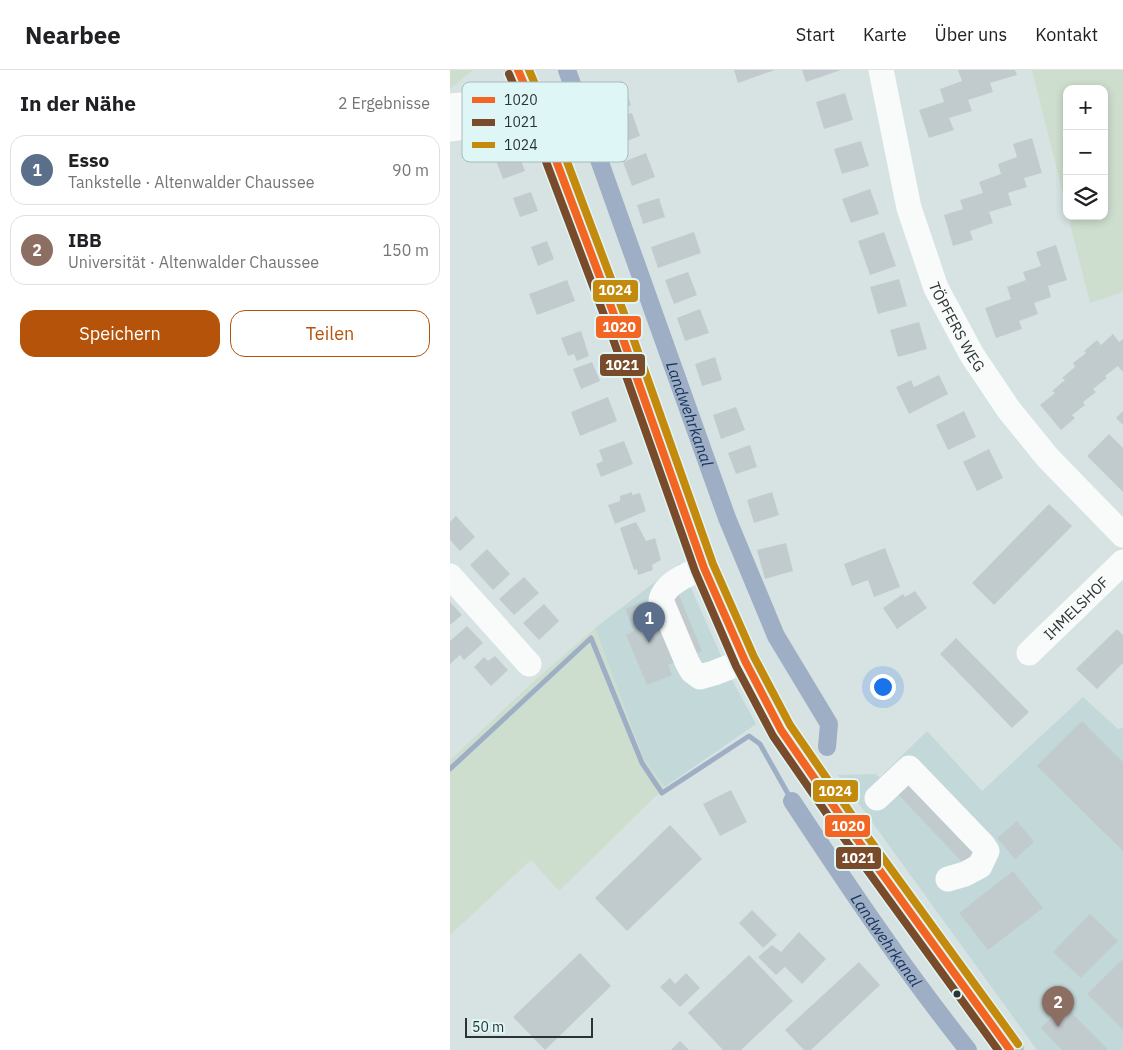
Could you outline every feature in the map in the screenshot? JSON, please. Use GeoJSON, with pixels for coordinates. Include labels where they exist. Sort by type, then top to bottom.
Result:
{"type":"FeatureCollection","features":[{"type":"Feature","properties":{"kind":"main road"},"geometry":{"type":"LineString","coordinates":[[518,70],[523,82]]}},
{"type":"Feature","properties":{"kind":"main road"},"geometry":{"type":"LineString","coordinates":[[557,162],[626,347],[704,568],[745,661],[781,730],[846,824],[1010,1050]]}},
{"type":"Feature","properties":{"kind":"street","name":"TÖPFERS WEG"},"geometry":{"type":"LineString","coordinates":[[881,70],[910,208],[936,288],[972,355],[1009,410],[1048,458],[1122,533]]}},
{"type":"Feature","properties":{"kind":"street","name":"IHMELSHOF"},"geometry":{"type":"LineString","coordinates":[[1028,653],[1123,562]]}},
{"type":"Feature","properties":{"kind":"street"},"geometry":{"type":"LineString","coordinates":[[704,568],[689,574],[675,583],[663,593],[661,600],[687,662],[692,671],[700,677],[714,674],[745,661]]}},
{"type":"Feature","properties":{"kind":"street"},"geometry":{"type":"LineString","coordinates":[[450,576],[529,664]]}},
{"type":"Feature","properties":{"kind":"street"},"geometry":{"type":"LineString","coordinates":[[878,798],[909,768],[983,844],[987,851],[980,866],[948,879]]}},
{"type":"Feature","properties":{"kind":"shaded area"},"geometry":{"type":"Polygon","coordinates":[[[680,563],[730,676],[756,724],[665,787],[644,760],[595,628],[680,563]]]}},
{"type":"Feature","properties":{"kind":"shaded area"},"geometry":{"type":"Polygon","coordinates":[[[1083,697],[1118,729],[1123,728],[1123,1050],[1037,1050],[838,775],[875,774],[880,777],[927,731],[982,791],[1083,697]]]}},
{"type":"Feature","properties":{"kind":"green space"},"geometry":{"type":"Polygon","coordinates":[[[450,70],[473,70],[450,89],[450,70]]]}},
{"type":"Feature","properties":{"kind":"green space"},"geometry":{"type":"Polygon","coordinates":[[[1032,70],[1123,70],[1123,292],[1090,303],[1069,220],[1108,220],[1108,85],[1063,85],[1063,194],[1032,70]]]}},
{"type":"Feature","properties":{"kind":"green space"},"geometry":{"type":"Polygon","coordinates":[[[595,628],[644,760],[665,787],[559,891],[531,860],[450,935],[450,760],[534,681],[595,628]]]}},
{"type":"Feature","properties":{"kind":"building"},"geometry":{"type":"Polygon","coordinates":[[[734,70],[775,70],[738,83],[734,70]]]}},
{"type":"Feature","properties":{"kind":"building"},"geometry":{"type":"Polygon","coordinates":[[[802,70],[841,70],[806,82],[802,70]]]}},
{"type":"Feature","properties":{"kind":"building"},"geometry":{"type":"Polygon","coordinates":[[[958,70],[1015,70],[1017,75],[990,83],[993,92],[968,100],[972,111],[949,118],[954,130],[929,138],[919,110],[944,102],[940,89],[962,81],[958,70]]]}},
{"type":"Feature","properties":{"kind":"building"},"geometry":{"type":"Polygon","coordinates":[[[845,93],[853,120],[824,129],[816,102],[845,93]]]}},
{"type":"Feature","properties":{"kind":"building"},"geometry":{"type":"Polygon","coordinates":[[[632,113],[640,136],[628,140],[628,114],[632,113]]]}},
{"type":"Feature","properties":{"kind":"building"},"geometry":{"type":"Polygon","coordinates":[[[1032,138],[1042,173],[1024,178],[1027,187],[1008,193],[1012,205],[989,212],[993,223],[970,231],[973,240],[953,246],[944,215],[963,209],[960,200],[983,193],[979,182],[1001,174],[998,164],[1017,157],[1013,144],[1032,138]]]}},
{"type":"Feature","properties":{"kind":"building"},"geometry":{"type":"Polygon","coordinates":[[[861,141],[869,166],[842,174],[834,149],[861,141]]]}},
{"type":"Feature","properties":{"kind":"building"},"geometry":{"type":"Polygon","coordinates":[[[646,153],[655,177],[632,186],[623,162],[628,162],[628,160],[646,153]]]}},
{"type":"Feature","properties":{"kind":"building"},"geometry":{"type":"Polygon","coordinates":[[[497,162],[522,162],[525,171],[503,179],[497,162]]]}},
{"type":"Feature","properties":{"kind":"building"},"geometry":{"type":"Polygon","coordinates":[[[870,189],[879,214],[851,223],[842,199],[870,189]]]}},
{"type":"Feature","properties":{"kind":"building"},"geometry":{"type":"Polygon","coordinates":[[[531,192],[538,211],[520,217],[513,198],[531,192]]]}},
{"type":"Feature","properties":{"kind":"building"},"geometry":{"type":"Polygon","coordinates":[[[659,198],[665,217],[643,224],[637,205],[659,198]]]}},
{"type":"Feature","properties":{"kind":"building"},"geometry":{"type":"Polygon","coordinates":[[[694,232],[701,253],[658,268],[651,247],[694,232]]]}},
{"type":"Feature","properties":{"kind":"building"},"geometry":{"type":"Polygon","coordinates":[[[884,232],[896,266],[870,275],[858,241],[884,232]]]}},
{"type":"Feature","properties":{"kind":"building"},"geometry":{"type":"Polygon","coordinates":[[[547,241],[554,259],[538,266],[531,247],[547,241]]]}},
{"type":"Feature","properties":{"kind":"building"},"geometry":{"type":"Polygon","coordinates":[[[1056,245],[1067,280],[1048,286],[1051,297],[1034,303],[1038,314],[1019,321],[1022,329],[996,338],[985,308],[1011,299],[1007,287],[1026,280],[1023,272],[1041,266],[1036,252],[1056,245]]]}},
{"type":"Feature","properties":{"kind":"building"},"geometry":{"type":"Polygon","coordinates":[[[688,272],[697,295],[674,304],[665,280],[688,272]]]}},
{"type":"Feature","properties":{"kind":"building"},"geometry":{"type":"Polygon","coordinates":[[[899,279],[907,306],[878,314],[870,287],[899,279]]]}},
{"type":"Feature","properties":{"kind":"building"},"geometry":{"type":"Polygon","coordinates":[[[567,280],[575,301],[537,315],[529,294],[567,280]]]}},
{"type":"Feature","properties":{"kind":"building"},"geometry":{"type":"Polygon","coordinates":[[[700,309],[709,333],[685,341],[677,318],[700,309]]]}},
{"type":"Feature","properties":{"kind":"building"},"geometry":{"type":"Polygon","coordinates":[[[919,322],[927,349],[898,357],[890,330],[919,322]]]}},
{"type":"Feature","properties":{"kind":"building"},"geometry":{"type":"Polygon","coordinates":[[[581,331],[589,356],[577,361],[574,354],[568,356],[561,338],[581,331]]]}},
{"type":"Feature","properties":{"kind":"building"},"geometry":{"type":"Polygon","coordinates":[[[1113,334],[1119,342],[1123,339],[1123,372],[1118,366],[1105,376],[1107,378],[1093,389],[1096,392],[1083,402],[1085,405],[1072,415],[1075,418],[1061,430],[1040,405],[1055,393],[1052,391],[1065,380],[1062,378],[1075,367],[1073,363],[1086,353],[1084,351],[1097,340],[1101,345],[1113,334]]]}},
{"type":"Feature","properties":{"kind":"building"},"geometry":{"type":"Polygon","coordinates":[[[715,357],[722,380],[702,386],[695,364],[715,357]]]}},
{"type":"Feature","properties":{"kind":"building"},"geometry":{"type":"Polygon","coordinates":[[[592,362],[600,381],[581,389],[573,369],[592,362]]]}},
{"type":"Feature","properties":{"kind":"building"},"geometry":{"type":"Polygon","coordinates":[[[939,375],[948,394],[909,414],[896,387],[911,380],[914,387],[939,375]]]}},
{"type":"Feature","properties":{"kind":"building"},"geometry":{"type":"Polygon","coordinates":[[[608,397],[617,421],[580,436],[571,412],[608,397]]]}},
{"type":"Feature","properties":{"kind":"building"},"geometry":{"type":"Polygon","coordinates":[[[736,407],[745,430],[721,439],[713,415],[736,407]]]}},
{"type":"Feature","properties":{"kind":"building"},"geometry":{"type":"Polygon","coordinates":[[[964,411],[976,437],[948,450],[936,425],[964,411]]]}},
{"type":"Feature","properties":{"kind":"building"},"geometry":{"type":"Polygon","coordinates":[[[1123,411],[1123,425],[1116,418],[1123,411]]]}},
{"type":"Feature","properties":{"kind":"building"},"geometry":{"type":"Polygon","coordinates":[[[1109,434],[1123,448],[1123,492],[1087,456],[1109,434]]]}},
{"type":"Feature","properties":{"kind":"building"},"geometry":{"type":"Polygon","coordinates":[[[624,441],[633,464],[601,477],[596,464],[603,461],[599,450],[624,441]]]}},
{"type":"Feature","properties":{"kind":"building"},"geometry":{"type":"Polygon","coordinates":[[[750,445],[757,467],[736,474],[728,453],[750,445]]]}},
{"type":"Feature","properties":{"kind":"building"},"geometry":{"type":"Polygon","coordinates":[[[989,449],[1003,478],[977,491],[963,462],[989,449]]]}},
{"type":"Feature","properties":{"kind":"building"},"geometry":{"type":"Polygon","coordinates":[[[632,492],[632,495],[640,493],[646,511],[615,524],[608,505],[620,501],[620,496],[632,492]]]}},
{"type":"Feature","properties":{"kind":"building"},"geometry":{"type":"Polygon","coordinates":[[[772,492],[779,515],[754,523],[747,500],[772,492]]]}},
{"type":"Feature","properties":{"kind":"building"},"geometry":{"type":"Polygon","coordinates":[[[1049,504],[1072,526],[994,605],[972,583],[1049,504]]]}},
{"type":"Feature","properties":{"kind":"building"},"geometry":{"type":"Polygon","coordinates":[[[456,516],[475,537],[460,551],[450,540],[450,522],[456,516]]]}},
{"type":"Feature","properties":{"kind":"building"},"geometry":{"type":"Polygon","coordinates":[[[636,522],[646,541],[655,538],[661,560],[652,565],[653,570],[638,575],[637,569],[634,570],[620,528],[636,522]]]}},
{"type":"Feature","properties":{"kind":"building"},"geometry":{"type":"Polygon","coordinates":[[[786,543],[793,571],[765,579],[757,550],[786,543]]]}},
{"type":"Feature","properties":{"kind":"building"},"geometry":{"type":"Polygon","coordinates":[[[885,548],[900,587],[874,597],[868,580],[852,586],[844,564],[885,548]]]}},
{"type":"Feature","properties":{"kind":"building"},"geometry":{"type":"Polygon","coordinates":[[[487,549],[510,574],[493,590],[470,565],[487,549]]]}},
{"type":"Feature","properties":{"kind":"building"},"geometry":{"type":"Polygon","coordinates":[[[524,577],[539,593],[514,615],[499,599],[524,577]]]}},
{"type":"Feature","properties":{"kind":"building"},"geometry":{"type":"Polygon","coordinates":[[[915,591],[927,608],[897,629],[883,608],[903,594],[905,597],[915,591]]]}},
{"type":"Feature","properties":{"kind":"building"},"geometry":{"type":"Polygon","coordinates":[[[679,595],[702,651],[668,665],[672,675],[647,685],[626,635],[634,631],[625,609],[642,602],[645,609],[679,595]]]}},
{"type":"Feature","properties":{"kind":"building"},"geometry":{"type":"Polygon","coordinates":[[[450,602],[462,615],[450,625],[450,602]]]}},
{"type":"Feature","properties":{"kind":"building"},"geometry":{"type":"Polygon","coordinates":[[[544,604],[559,621],[539,640],[523,623],[544,604]]]}},
{"type":"Feature","properties":{"kind":"building"},"geometry":{"type":"Polygon","coordinates":[[[467,626],[483,643],[464,660],[460,655],[450,664],[450,641],[467,626]]]}},
{"type":"Feature","properties":{"kind":"building"},"geometry":{"type":"Polygon","coordinates":[[[1117,629],[1123,635],[1123,663],[1097,689],[1076,669],[1117,629]]]}},
{"type":"Feature","properties":{"kind":"building"},"geometry":{"type":"Polygon","coordinates":[[[956,638],[1029,712],[1012,728],[940,654],[956,638]]]}},
{"type":"Feature","properties":{"kind":"building"},"geometry":{"type":"Polygon","coordinates":[[[495,656],[508,670],[491,686],[474,667],[484,657],[488,661],[495,656]]]}},
{"type":"Feature","properties":{"kind":"building"},"geometry":{"type":"Polygon","coordinates":[[[1082,721],[1123,762],[1123,851],[1037,766],[1082,721]]]}},
{"type":"Feature","properties":{"kind":"building"},"geometry":{"type":"Polygon","coordinates":[[[910,755],[989,839],[963,863],[896,792],[881,782],[910,755]]]}},
{"type":"Feature","properties":{"kind":"building"},"geometry":{"type":"Polygon","coordinates":[[[731,790],[747,822],[720,836],[703,804],[731,790]]]}},
{"type":"Feature","properties":{"kind":"building"},"geometry":{"type":"Polygon","coordinates":[[[1017,821],[1034,842],[1015,859],[997,838],[1017,821]]]}},
{"type":"Feature","properties":{"kind":"building"},"geometry":{"type":"Polygon","coordinates":[[[670,825],[702,859],[627,931],[595,898],[670,825]]]}},
{"type":"Feature","properties":{"kind":"building"},"geometry":{"type":"Polygon","coordinates":[[[1013,871],[1043,908],[988,950],[959,913],[1013,871]]]}},
{"type":"Feature","properties":{"kind":"building"},"geometry":{"type":"Polygon","coordinates":[[[752,910],[777,935],[763,948],[739,923],[752,910]]]}},
{"type":"Feature","properties":{"kind":"building"},"geometry":{"type":"Polygon","coordinates":[[[1090,914],[1118,941],[1081,978],[1053,952],[1090,914]]]}},
{"type":"Feature","properties":{"kind":"building"},"geometry":{"type":"Polygon","coordinates":[[[799,932],[826,959],[802,984],[785,967],[776,975],[758,957],[772,945],[781,952],[799,932]]]}},
{"type":"Feature","properties":{"kind":"building"},"geometry":{"type":"Polygon","coordinates":[[[580,953],[611,986],[545,1050],[513,1017],[580,953]]]}},
{"type":"Feature","properties":{"kind":"building"},"geometry":{"type":"Polygon","coordinates":[[[749,955],[793,1001],[741,1050],[723,1050],[688,1013],[749,955]]]}},
{"type":"Feature","properties":{"kind":"building"},"geometry":{"type":"Polygon","coordinates":[[[1123,959],[1123,1030],[1087,994],[1123,959]]]}},
{"type":"Feature","properties":{"kind":"building"},"geometry":{"type":"Polygon","coordinates":[[[859,962],[880,985],[811,1050],[804,1050],[785,1030],[859,962]]]}},
{"type":"Feature","properties":{"kind":"building"},"geometry":{"type":"Polygon","coordinates":[[[686,973],[700,988],[680,1007],[660,987],[670,978],[675,984],[686,973]]]}},
{"type":"Feature","properties":{"kind":"building"},"geometry":{"type":"Polygon","coordinates":[[[1064,1005],[1108,1050],[1062,1050],[1041,1028],[1064,1005]]]}},
{"type":"Feature","properties":{"kind":"building"},"geometry":{"type":"Polygon","coordinates":[[[680,1041],[689,1050],[671,1050],[680,1041]]]}},
{"type":"Feature","properties":{"kind":"waterway","name":"Landwehrkanal"},"geometry":{"type":"LineString","coordinates":[[567,70],[571,82]]}},
{"type":"Feature","properties":{"kind":"waterway","name":"Landwehrkanal"},"geometry":{"type":"LineString","coordinates":[[600,162],[727,518],[776,636],[829,724],[827,747]]}},
{"type":"Feature","properties":{"kind":"waterway"},"geometry":{"type":"LineString","coordinates":[[450,769],[591,638],[642,763],[662,793],[749,736],[760,744],[792,801]]}},
{"type":"Feature","properties":{"kind":"waterway","name":"Landwehrkanal"},"geometry":{"type":"LineString","coordinates":[[792,801],[899,959],[968,1050]]}},
{"type":"Feature","properties":{"kind":"transit line","name":"1020"},"geometry":{"type":"LineString","coordinates":[[518,70],[523,82]]}},
{"type":"Feature","properties":{"kind":"transit line","name":"1024"},"geometry":{"type":"LineString","coordinates":[[529,70],[534,82]]}},
{"type":"Feature","properties":{"kind":"transit line","name":"1021"},"geometry":{"type":"LineString","coordinates":[[509,74],[512,82]]}},
{"type":"Feature","properties":{"kind":"transit line","name":"1021"},"geometry":{"type":"LineString","coordinates":[[546,162],[613,339],[695,571],[736,666],[773,736],[838,830],[998,1050]]}},
{"type":"Feature","properties":{"kind":"transit line","name":"1020"},"geometry":{"type":"LineString","coordinates":[[557,162],[622,336],[704,568],[745,661],[781,730],[846,824],[1010,1050]]}},
{"type":"Feature","properties":{"kind":"transit line","name":"1024"},"geometry":{"type":"LineString","coordinates":[[567,162],[631,332],[713,564],[754,657],[790,725],[854,818],[1018,1044]]}},
{"type":"Feature","properties":{"kind":"place","name":"Esso"},"geometry":{"type":"Point","coordinates":[649,643]}},
{"type":"Feature","properties":{"kind":"place","name":"IBB"},"geometry":{"type":"Point","coordinates":[1058,1027]}}]}
